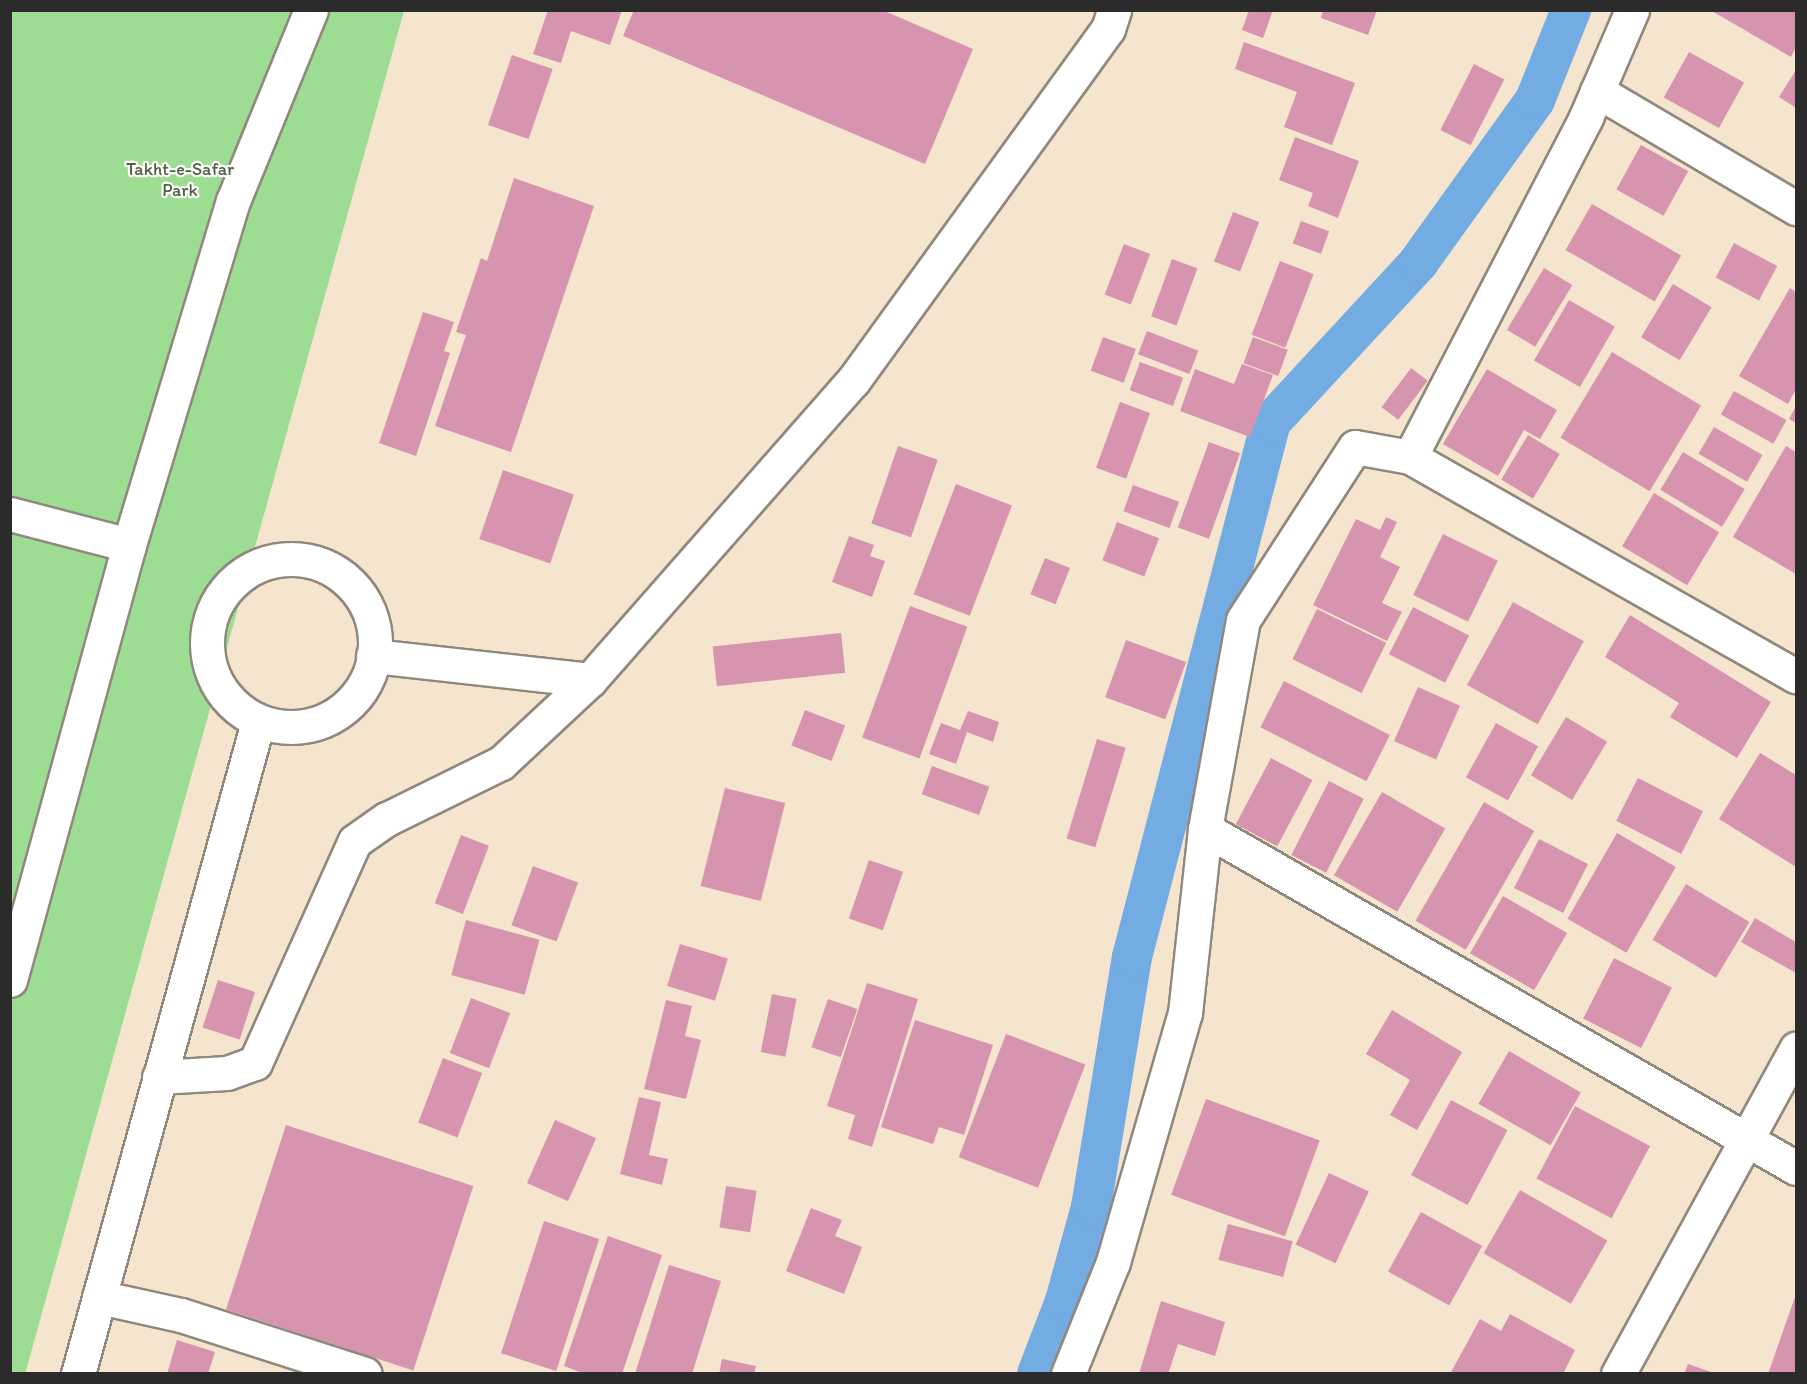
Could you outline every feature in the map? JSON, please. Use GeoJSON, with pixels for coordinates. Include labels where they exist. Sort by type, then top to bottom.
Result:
{"type":"FeatureCollection","features":[{"type":"Feature","properties":{"kind":"street"},"geometry":{"type":"LineString","coordinates":[[10,980],[129,545],[233,201],[311,10]]}},
{"type":"Feature","properties":{"kind":"street"},"geometry":{"type":"LineString","coordinates":[[159,1077],[227,1073],[255,1063],[355,841],[387,819],[501,763],[590,680],[853,381],[1108,29],[1114,10]]}},
{"type":"Feature","properties":{"kind":"street"},"geometry":{"type":"LineString","coordinates":[[1410,457],[1597,91],[1632,10]]}},
{"type":"Feature","properties":{"kind":"street"},"geometry":{"type":"LineString","coordinates":[[1597,91],[1797,208]]}},
{"type":"Feature","properties":{"kind":"street"},"geometry":{"type":"LineString","coordinates":[[1068,1374],[1113,1262],[1185,1013],[1205,829],[1243,620],[1355,447],[1410,457],[1797,676]]}},
{"type":"Feature","properties":{"kind":"street"},"geometry":{"type":"LineString","coordinates":[[10,514],[129,545]]}},
{"type":"Feature","properties":{"kind":"street"},"geometry":{"type":"LineString","coordinates":[[281,559],[309,561],[336,571],[356,590],[371,614],[376,642],[374,656],[372,670],[359,695],[338,714],[313,726],[285,728],[258,722],[228,699],[217,684],[208,658],[207,630],[216,603],[232,582],[255,566],[281,559]]}},
{"type":"Feature","properties":{"kind":"street"},"geometry":{"type":"LineString","coordinates":[[374,656],[590,680]]}},
{"type":"Feature","properties":{"kind":"street"},"geometry":{"type":"LineString","coordinates":[[78,1374],[258,722]]}},
{"type":"Feature","properties":{"kind":"street"},"geometry":{"type":"LineString","coordinates":[[1205,829],[1797,1168]]}},
{"type":"Feature","properties":{"kind":"street"},"geometry":{"type":"LineString","coordinates":[[1618,1374],[1797,1049]]}},
{"type":"Feature","properties":{"kind":"street"},"geometry":{"type":"LineString","coordinates":[[99,1297],[181,1315],[365,1374]]}},
{"type":"Feature","properties":{"kind":"green space","name":"Takht-e-Safar Park"},"geometry":{"type":"Polygon","coordinates":[[[10,11],[404,11],[25,1374],[10,1373],[10,11]]]}},
{"type":"Feature","properties":{"kind":"building"},"geometry":{"type":"Polygon","coordinates":[[[548,10],[622,10],[610,45],[571,31],[561,63],[533,54],[548,10]]]}},
{"type":"Feature","properties":{"kind":"building"},"geometry":{"type":"Polygon","coordinates":[[[634,10],[882,10],[973,49],[925,164],[623,36],[634,10]]]}},
{"type":"Feature","properties":{"kind":"building"},"geometry":{"type":"Polygon","coordinates":[[[1249,10],[1273,10],[1263,38],[1242,30],[1249,10]]]}},
{"type":"Feature","properties":{"kind":"building"},"geometry":{"type":"Polygon","coordinates":[[[1323,10],[1377,10],[1368,35],[1321,18],[1323,10]]]}},
{"type":"Feature","properties":{"kind":"building"},"geometry":{"type":"Polygon","coordinates":[[[1710,10],[1796,10],[1796,47],[1791,57],[1710,10]]]}},
{"type":"Feature","properties":{"kind":"building"},"geometry":{"type":"Polygon","coordinates":[[[1244,42],[1355,83],[1332,145],[1284,127],[1297,92],[1235,69],[1244,42]]]}},
{"type":"Feature","properties":{"kind":"building"},"geometry":{"type":"Polygon","coordinates":[[[1689,52],[1744,83],[1719,128],[1664,97],[1689,52]]]}},
{"type":"Feature","properties":{"kind":"building"},"geometry":{"type":"Polygon","coordinates":[[[512,55],[553,69],[529,139],[488,125],[512,55]]]}},
{"type":"Feature","properties":{"kind":"building"},"geometry":{"type":"Polygon","coordinates":[[[1474,64],[1504,79],[1471,145],[1440,130],[1474,64]]]}},
{"type":"Feature","properties":{"kind":"building"},"geometry":{"type":"Polygon","coordinates":[[[1796,70],[1796,108],[1779,97],[1796,70]]]}},
{"type":"Feature","properties":{"kind":"building"},"geometry":{"type":"Polygon","coordinates":[[[1295,137],[1359,161],[1338,218],[1308,206],[1313,193],[1279,180],[1295,137]]]}},
{"type":"Feature","properties":{"kind":"building"},"geometry":{"type":"Polygon","coordinates":[[[1641,145],[1688,171],[1664,216],[1616,190],[1641,145]]]}},
{"type":"Feature","properties":{"kind":"building"},"geometry":{"type":"Polygon","coordinates":[[[514,178],[594,206],[511,452],[435,426],[466,335],[456,332],[481,258],[487,261],[514,178]]]}},
{"type":"Feature","properties":{"kind":"building"},"geometry":{"type":"Polygon","coordinates":[[[1592,204],[1681,255],[1655,301],[1566,250],[1592,204]]]}},
{"type":"Feature","properties":{"kind":"building"},"geometry":{"type":"Polygon","coordinates":[[[1233,212],[1259,222],[1240,272],[1214,261],[1233,212]]]}},
{"type":"Feature","properties":{"kind":"building"},"geometry":{"type":"Polygon","coordinates":[[[1301,221],[1329,231],[1321,254],[1293,244],[1301,221]]]}},
{"type":"Feature","properties":{"kind":"building"},"geometry":{"type":"Polygon","coordinates":[[[1734,243],[1777,266],[1759,300],[1716,277],[1734,243]]]}},
{"type":"Feature","properties":{"kind":"building"},"geometry":{"type":"Polygon","coordinates":[[[1124,244],[1150,254],[1131,304],[1105,294],[1124,244]]]}},
{"type":"Feature","properties":{"kind":"building"},"geometry":{"type":"Polygon","coordinates":[[[1172,259],[1197,268],[1177,326],[1151,316],[1172,259]]]}},
{"type":"Feature","properties":{"kind":"building"},"geometry":{"type":"Polygon","coordinates":[[[1280,261],[1314,274],[1285,348],[1252,335],[1280,261]]]}},
{"type":"Feature","properties":{"kind":"building"},"geometry":{"type":"Polygon","coordinates":[[[1544,268],[1572,285],[1535,347],[1507,330],[1544,268]]]}},
{"type":"Feature","properties":{"kind":"building"},"geometry":{"type":"Polygon","coordinates":[[[1673,284],[1712,307],[1680,360],[1641,337],[1673,284]]]}},
{"type":"Feature","properties":{"kind":"building"},"geometry":{"type":"Polygon","coordinates":[[[1790,288],[1796,292],[1796,389],[1788,404],[1739,376],[1790,288]]]}},
{"type":"Feature","properties":{"kind":"building"},"geometry":{"type":"Polygon","coordinates":[[[1569,300],[1615,326],[1580,387],[1534,361],[1569,300]]]}},
{"type":"Feature","properties":{"kind":"building"},"geometry":{"type":"Polygon","coordinates":[[[423,312],[454,322],[444,351],[450,353],[416,456],[379,443],[423,312]]]}},
{"type":"Feature","properties":{"kind":"building"},"geometry":{"type":"Polygon","coordinates":[[[1147,331],[1198,351],[1189,374],[1138,354],[1147,331]]]}},
{"type":"Feature","properties":{"kind":"building"},"geometry":{"type":"Polygon","coordinates":[[[1103,337],[1136,349],[1124,383],[1091,371],[1103,337]]]}},
{"type":"Feature","properties":{"kind":"building"},"geometry":{"type":"Polygon","coordinates":[[[1253,337],[1288,350],[1278,376],[1243,363],[1253,337]]]}},
{"type":"Feature","properties":{"kind":"building"},"geometry":{"type":"Polygon","coordinates":[[[1612,352],[1701,406],[1650,491],[1560,438],[1612,352]]]}},
{"type":"Feature","properties":{"kind":"building"},"geometry":{"type":"Polygon","coordinates":[[[1140,362],[1183,378],[1173,406],[1130,390],[1140,362]]]}},
{"type":"Feature","properties":{"kind":"building"},"geometry":{"type":"Polygon","coordinates":[[[1242,364],[1273,375],[1250,437],[1180,411],[1195,369],[1234,384],[1242,364]]]}},
{"type":"Feature","properties":{"kind":"building"},"geometry":{"type":"Polygon","coordinates":[[[1411,368],[1428,381],[1398,420],[1382,407],[1411,368]]]}},
{"type":"Feature","properties":{"kind":"building"},"geometry":{"type":"Polygon","coordinates":[[[1487,369],[1557,410],[1540,439],[1524,430],[1498,476],[1443,444],[1487,369]]]}},
{"type":"Feature","properties":{"kind":"building"},"geometry":{"type":"Polygon","coordinates":[[[1734,391],[1786,420],[1773,444],[1721,415],[1734,391]]]}},
{"type":"Feature","properties":{"kind":"building"},"geometry":{"type":"Polygon","coordinates":[[[1120,402],[1150,413],[1126,479],[1096,468],[1120,402]]]}},
{"type":"Feature","properties":{"kind":"building"},"geometry":{"type":"Polygon","coordinates":[[[1796,406],[1796,423],[1789,419],[1796,406]]]}},
{"type":"Feature","properties":{"kind":"building"},"geometry":{"type":"Polygon","coordinates":[[[1714,427],[1762,455],[1747,482],[1698,454],[1714,427]]]}},
{"type":"Feature","properties":{"kind":"building"},"geometry":{"type":"Polygon","coordinates":[[[1528,435],[1560,454],[1533,499],[1501,480],[1528,435]]]}},
{"type":"Feature","properties":{"kind":"building"},"geometry":{"type":"Polygon","coordinates":[[[1209,442],[1240,453],[1209,539],[1178,528],[1209,442]]]}},
{"type":"Feature","properties":{"kind":"building"},"geometry":{"type":"Polygon","coordinates":[[[898,446],[938,460],[911,537],[871,524],[898,446]]]}},
{"type":"Feature","properties":{"kind":"building"},"geometry":{"type":"Polygon","coordinates":[[[1786,446],[1796,452],[1796,574],[1733,537],[1786,446]]]}},
{"type":"Feature","properties":{"kind":"building"},"geometry":{"type":"Polygon","coordinates":[[[1683,452],[1745,489],[1722,527],[1660,490],[1683,452]]]}},
{"type":"Feature","properties":{"kind":"building"},"geometry":{"type":"Polygon","coordinates":[[[503,470],[574,494],[550,563],[479,539],[503,470]]]}},
{"type":"Feature","properties":{"kind":"building"},"geometry":{"type":"Polygon","coordinates":[[[956,484],[1012,506],[970,616],[914,594],[956,484]]]}},
{"type":"Feature","properties":{"kind":"building"},"geometry":{"type":"Polygon","coordinates":[[[1133,485],[1179,502],[1169,528],[1123,511],[1133,485]]]}},
{"type":"Feature","properties":{"kind":"building"},"geometry":{"type":"Polygon","coordinates":[[[1654,493],[1719,532],[1687,585],[1622,546],[1654,493]]]}},
{"type":"Feature","properties":{"kind":"building"},"geometry":{"type":"Polygon","coordinates":[[[1386,517],[1397,522],[1380,557],[1400,567],[1382,603],[1402,612],[1387,641],[1313,605],[1356,519],[1380,530],[1386,517]]]}},
{"type":"Feature","properties":{"kind":"building"},"geometry":{"type":"Polygon","coordinates":[[[1117,522],[1159,538],[1144,576],[1102,560],[1117,522]]]}},
{"type":"Feature","properties":{"kind":"building"},"geometry":{"type":"Polygon","coordinates":[[[1443,534],[1498,561],[1468,622],[1413,595],[1443,534]]]}},
{"type":"Feature","properties":{"kind":"building"},"geometry":{"type":"Polygon","coordinates":[[[849,536],[874,545],[870,556],[885,561],[872,597],[832,582],[849,536]]]}},
{"type":"Feature","properties":{"kind":"building"},"geometry":{"type":"Polygon","coordinates":[[[1045,558],[1070,568],[1055,604],[1030,594],[1045,558]]]}},
{"type":"Feature","properties":{"kind":"building"},"geometry":{"type":"Polygon","coordinates":[[[1513,602],[1584,641],[1538,724],[1467,685],[1513,602]]]}},
{"type":"Feature","properties":{"kind":"building"},"geometry":{"type":"Polygon","coordinates":[[[910,606],[967,627],[919,758],[862,738],[910,606]]]}},
{"type":"Feature","properties":{"kind":"building"},"geometry":{"type":"Polygon","coordinates":[[[1413,607],[1469,636],[1445,683],[1389,654],[1413,607]]]}},
{"type":"Feature","properties":{"kind":"building"},"geometry":{"type":"Polygon","coordinates":[[[1317,609],[1386,643],[1362,693],[1292,659],[1317,609]]]}},
{"type":"Feature","properties":{"kind":"building"},"geometry":{"type":"Polygon","coordinates":[[[1630,615],[1771,702],[1737,758],[1670,717],[1679,703],[1605,657],[1630,615]]]}},
{"type":"Feature","properties":{"kind":"building"},"geometry":{"type":"Polygon","coordinates":[[[841,633],[845,673],[717,686],[713,646],[841,633]]]}},
{"type":"Feature","properties":{"kind":"building"},"geometry":{"type":"Polygon","coordinates":[[[1126,640],[1186,662],[1165,719],[1105,697],[1126,640]]]}},
{"type":"Feature","properties":{"kind":"building"},"geometry":{"type":"Polygon","coordinates":[[[1284,681],[1390,735],[1366,781],[1260,727],[1284,681]]]}},
{"type":"Feature","properties":{"kind":"building"},"geometry":{"type":"Polygon","coordinates":[[[1418,687],[1460,706],[1436,760],[1394,741],[1418,687]]]}},
{"type":"Feature","properties":{"kind":"building"},"geometry":{"type":"Polygon","coordinates":[[[805,710],[845,725],[832,761],[791,745],[805,710]]]}},
{"type":"Feature","properties":{"kind":"building"},"geometry":{"type":"Polygon","coordinates":[[[968,711],[999,722],[993,742],[967,732],[956,764],[929,754],[941,723],[960,730],[968,711]]]}},
{"type":"Feature","properties":{"kind":"building"},"geometry":{"type":"Polygon","coordinates":[[[1566,717],[1607,742],[1572,800],[1531,775],[1566,717]]]}},
{"type":"Feature","properties":{"kind":"building"},"geometry":{"type":"Polygon","coordinates":[[[1496,723],[1538,746],[1508,800],[1466,777],[1496,723]]]}},
{"type":"Feature","properties":{"kind":"building"},"geometry":{"type":"Polygon","coordinates":[[[1097,739],[1126,748],[1095,847],[1067,838],[1097,739]]]}},
{"type":"Feature","properties":{"kind":"building"},"geometry":{"type":"Polygon","coordinates":[[[1760,753],[1796,775],[1796,867],[1719,819],[1760,753]]]}},
{"type":"Feature","properties":{"kind":"building"},"geometry":{"type":"Polygon","coordinates":[[[1271,758],[1312,780],[1277,846],[1236,824],[1271,758]]]}},
{"type":"Feature","properties":{"kind":"building"},"geometry":{"type":"Polygon","coordinates":[[[932,766],[989,787],[979,815],[922,794],[932,766]]]}},
{"type":"Feature","properties":{"kind":"building"},"geometry":{"type":"Polygon","coordinates":[[[1638,778],[1703,811],[1681,854],[1616,821],[1638,778]]]}},
{"type":"Feature","properties":{"kind":"building"},"geometry":{"type":"Polygon","coordinates":[[[1329,781],[1364,799],[1326,873],[1291,855],[1329,781]]]}},
{"type":"Feature","properties":{"kind":"building"},"geometry":{"type":"Polygon","coordinates":[[[725,788],[785,803],[761,901],[701,886],[725,788]]]}},
{"type":"Feature","properties":{"kind":"building"},"geometry":{"type":"Polygon","coordinates":[[[1382,792],[1445,829],[1397,912],[1334,875],[1382,792]]]}},
{"type":"Feature","properties":{"kind":"building"},"geometry":{"type":"Polygon","coordinates":[[[1484,802],[1534,831],[1466,950],[1416,921],[1484,802]]]}},
{"type":"Feature","properties":{"kind":"building"},"geometry":{"type":"Polygon","coordinates":[[[1617,833],[1676,867],[1626,953],[1568,919],[1617,833]]]}},
{"type":"Feature","properties":{"kind":"building"},"geometry":{"type":"Polygon","coordinates":[[[461,835],[489,846],[463,914],[435,903],[461,835]]]}},
{"type":"Feature","properties":{"kind":"building"},"geometry":{"type":"Polygon","coordinates":[[[1539,839],[1588,864],[1563,913],[1514,888],[1539,839]]]}},
{"type":"Feature","properties":{"kind":"building"},"geometry":{"type":"Polygon","coordinates":[[[869,860],[903,872],[883,930],[849,919],[869,860]]]}},
{"type":"Feature","properties":{"kind":"building"},"geometry":{"type":"Polygon","coordinates":[[[533,866],[578,882],[557,942],[511,925],[533,866]]]}},
{"type":"Feature","properties":{"kind":"building"},"geometry":{"type":"Polygon","coordinates":[[[1686,884],[1749,922],[1716,978],[1653,940],[1686,884]]]}},
{"type":"Feature","properties":{"kind":"building"},"geometry":{"type":"Polygon","coordinates":[[[1503,896],[1567,933],[1534,990],[1470,953],[1503,896]]]}},
{"type":"Feature","properties":{"kind":"building"},"geometry":{"type":"Polygon","coordinates":[[[1755,918],[1796,942],[1796,973],[1741,942],[1755,918]]]}},
{"type":"Feature","properties":{"kind":"building"},"geometry":{"type":"Polygon","coordinates":[[[466,920],[539,940],[525,995],[451,975],[466,920]]]}},
{"type":"Feature","properties":{"kind":"building"},"geometry":{"type":"Polygon","coordinates":[[[680,944],[728,959],[715,1001],[667,986],[680,944]]]}},
{"type":"Feature","properties":{"kind":"building"},"geometry":{"type":"Polygon","coordinates":[[[1614,958],[1672,988],[1641,1048],[1583,1019],[1614,958]]]}},
{"type":"Feature","properties":{"kind":"building"},"geometry":{"type":"Polygon","coordinates":[[[218,980],[255,992],[240,1040],[203,1028],[218,980]]]}},
{"type":"Feature","properties":{"kind":"building"},"geometry":{"type":"Polygon","coordinates":[[[867,983],[918,999],[872,1147],[848,1139],[855,1115],[827,1106],[867,983]]]}},
{"type":"Feature","properties":{"kind":"building"},"geometry":{"type":"Polygon","coordinates":[[[772,994],[797,999],[785,1057],[761,1052],[772,994]]]}},
{"type":"Feature","properties":{"kind":"building"},"geometry":{"type":"Polygon","coordinates":[[[471,998],[510,1013],[489,1068],[450,1053],[471,998]]]}},
{"type":"Feature","properties":{"kind":"building"},"geometry":{"type":"Polygon","coordinates":[[[828,999],[857,1009],[841,1057],[811,1047],[828,999]]]}},
{"type":"Feature","properties":{"kind":"building"},"geometry":{"type":"Polygon","coordinates":[[[666,1000],[692,1006],[685,1036],[701,1040],[686,1099],[644,1089],[666,1000]]]}},
{"type":"Feature","properties":{"kind":"building"},"geometry":{"type":"Polygon","coordinates":[[[1392,1010],[1462,1052],[1417,1130],[1390,1115],[1410,1080],[1366,1054],[1392,1010]]]}},
{"type":"Feature","properties":{"kind":"building"},"geometry":{"type":"Polygon","coordinates":[[[915,1020],[993,1045],[964,1135],[939,1127],[933,1144],[881,1127],[915,1020]]]}},
{"type":"Feature","properties":{"kind":"building"},"geometry":{"type":"Polygon","coordinates":[[[1006,1034],[1085,1064],[1038,1188],[959,1157],[1006,1034]]]}},
{"type":"Feature","properties":{"kind":"building"},"geometry":{"type":"Polygon","coordinates":[[[1509,1051],[1581,1092],[1550,1145],[1478,1104],[1509,1051]]]}},
{"type":"Feature","properties":{"kind":"building"},"geometry":{"type":"Polygon","coordinates":[[[443,1058],[482,1073],[457,1137],[418,1122],[443,1058]]]}},
{"type":"Feature","properties":{"kind":"building"},"geometry":{"type":"Polygon","coordinates":[[[639,1097],[661,1102],[649,1155],[668,1159],[662,1185],[620,1174],[639,1097]]]}},
{"type":"Feature","properties":{"kind":"building"},"geometry":{"type":"Polygon","coordinates":[[[1206,1099],[1320,1140],[1285,1236],[1171,1195],[1206,1099]]]}},
{"type":"Feature","properties":{"kind":"building"},"geometry":{"type":"Polygon","coordinates":[[[1451,1100],[1508,1130],[1468,1205],[1411,1175],[1451,1100]]]}},
{"type":"Feature","properties":{"kind":"building"},"geometry":{"type":"Polygon","coordinates":[[[1575,1106],[1650,1146],[1612,1218],[1537,1178],[1575,1106]]]}},
{"type":"Feature","properties":{"kind":"building"},"geometry":{"type":"Polygon","coordinates":[[[555,1120],[596,1138],[568,1201],[527,1183],[555,1120]]]}},
{"type":"Feature","properties":{"kind":"building"},"geometry":{"type":"Polygon","coordinates":[[[286,1125],[473,1186],[413,1370],[226,1310],[286,1125]]]}},
{"type":"Feature","properties":{"kind":"building"},"geometry":{"type":"Polygon","coordinates":[[[1329,1173],[1369,1192],[1335,1263],[1296,1245],[1329,1173]]]}},
{"type":"Feature","properties":{"kind":"building"},"geometry":{"type":"Polygon","coordinates":[[[726,1186],[757,1191],[750,1232],[719,1227],[726,1186]]]}},
{"type":"Feature","properties":{"kind":"building"},"geometry":{"type":"Polygon","coordinates":[[[1520,1190],[1607,1240],[1571,1304],[1484,1253],[1520,1190]]]}},
{"type":"Feature","properties":{"kind":"building"},"geometry":{"type":"Polygon","coordinates":[[[811,1208],[842,1220],[835,1236],[862,1247],[844,1294],[786,1271],[811,1208]]]}},
{"type":"Feature","properties":{"kind":"building"},"geometry":{"type":"Polygon","coordinates":[[[1421,1212],[1482,1246],[1449,1305],[1388,1271],[1421,1212]]]}},
{"type":"Feature","properties":{"kind":"building"},"geometry":{"type":"Polygon","coordinates":[[[544,1221],[599,1239],[556,1371],[501,1353],[544,1221]]]}},
{"type":"Feature","properties":{"kind":"building"},"geometry":{"type":"Polygon","coordinates":[[[1228,1224],[1293,1241],[1283,1277],[1218,1260],[1228,1224]]]}},
{"type":"Feature","properties":{"kind":"building"},"geometry":{"type":"Polygon","coordinates":[[[608,1236],[662,1255],[622,1374],[585,1374],[564,1366],[608,1236]]]}},
{"type":"Feature","properties":{"kind":"building"},"geometry":{"type":"Polygon","coordinates":[[[669,1265],[721,1281],[692,1374],[635,1374],[669,1265]]]}},
{"type":"Feature","properties":{"kind":"building"},"geometry":{"type":"Polygon","coordinates":[[[1796,1294],[1796,1374],[1768,1374],[1796,1294]]]}},
{"type":"Feature","properties":{"kind":"building"},"geometry":{"type":"Polygon","coordinates":[[[1161,1301],[1225,1322],[1215,1356],[1178,1344],[1168,1374],[1139,1374],[1161,1301]]]}},
{"type":"Feature","properties":{"kind":"building"},"geometry":{"type":"Polygon","coordinates":[[[1510,1314],[1575,1350],[1563,1374],[1450,1374],[1480,1319],[1501,1331],[1510,1314]]]}},
{"type":"Feature","properties":{"kind":"building"},"geometry":{"type":"Polygon","coordinates":[[[177,1340],[215,1352],[208,1374],[167,1374],[177,1340]]]}},
{"type":"Feature","properties":{"kind":"building"},"geometry":{"type":"Polygon","coordinates":[[[722,1359],[756,1366],[754,1374],[719,1374],[722,1359]]]}},
{"type":"Feature","properties":{"kind":"building"},"geometry":{"type":"Polygon","coordinates":[[[1688,1364],[1714,1373],[1714,1374],[1684,1374],[1688,1364]]]}},
{"type":"Feature","properties":{"kind":"waterway"},"geometry":{"type":"LineString","coordinates":[[1037,1374],[1065,1301],[1091,1207],[1132,957],[1271,422],[1418,263],[1535,100],[1571,10]]}}]}
